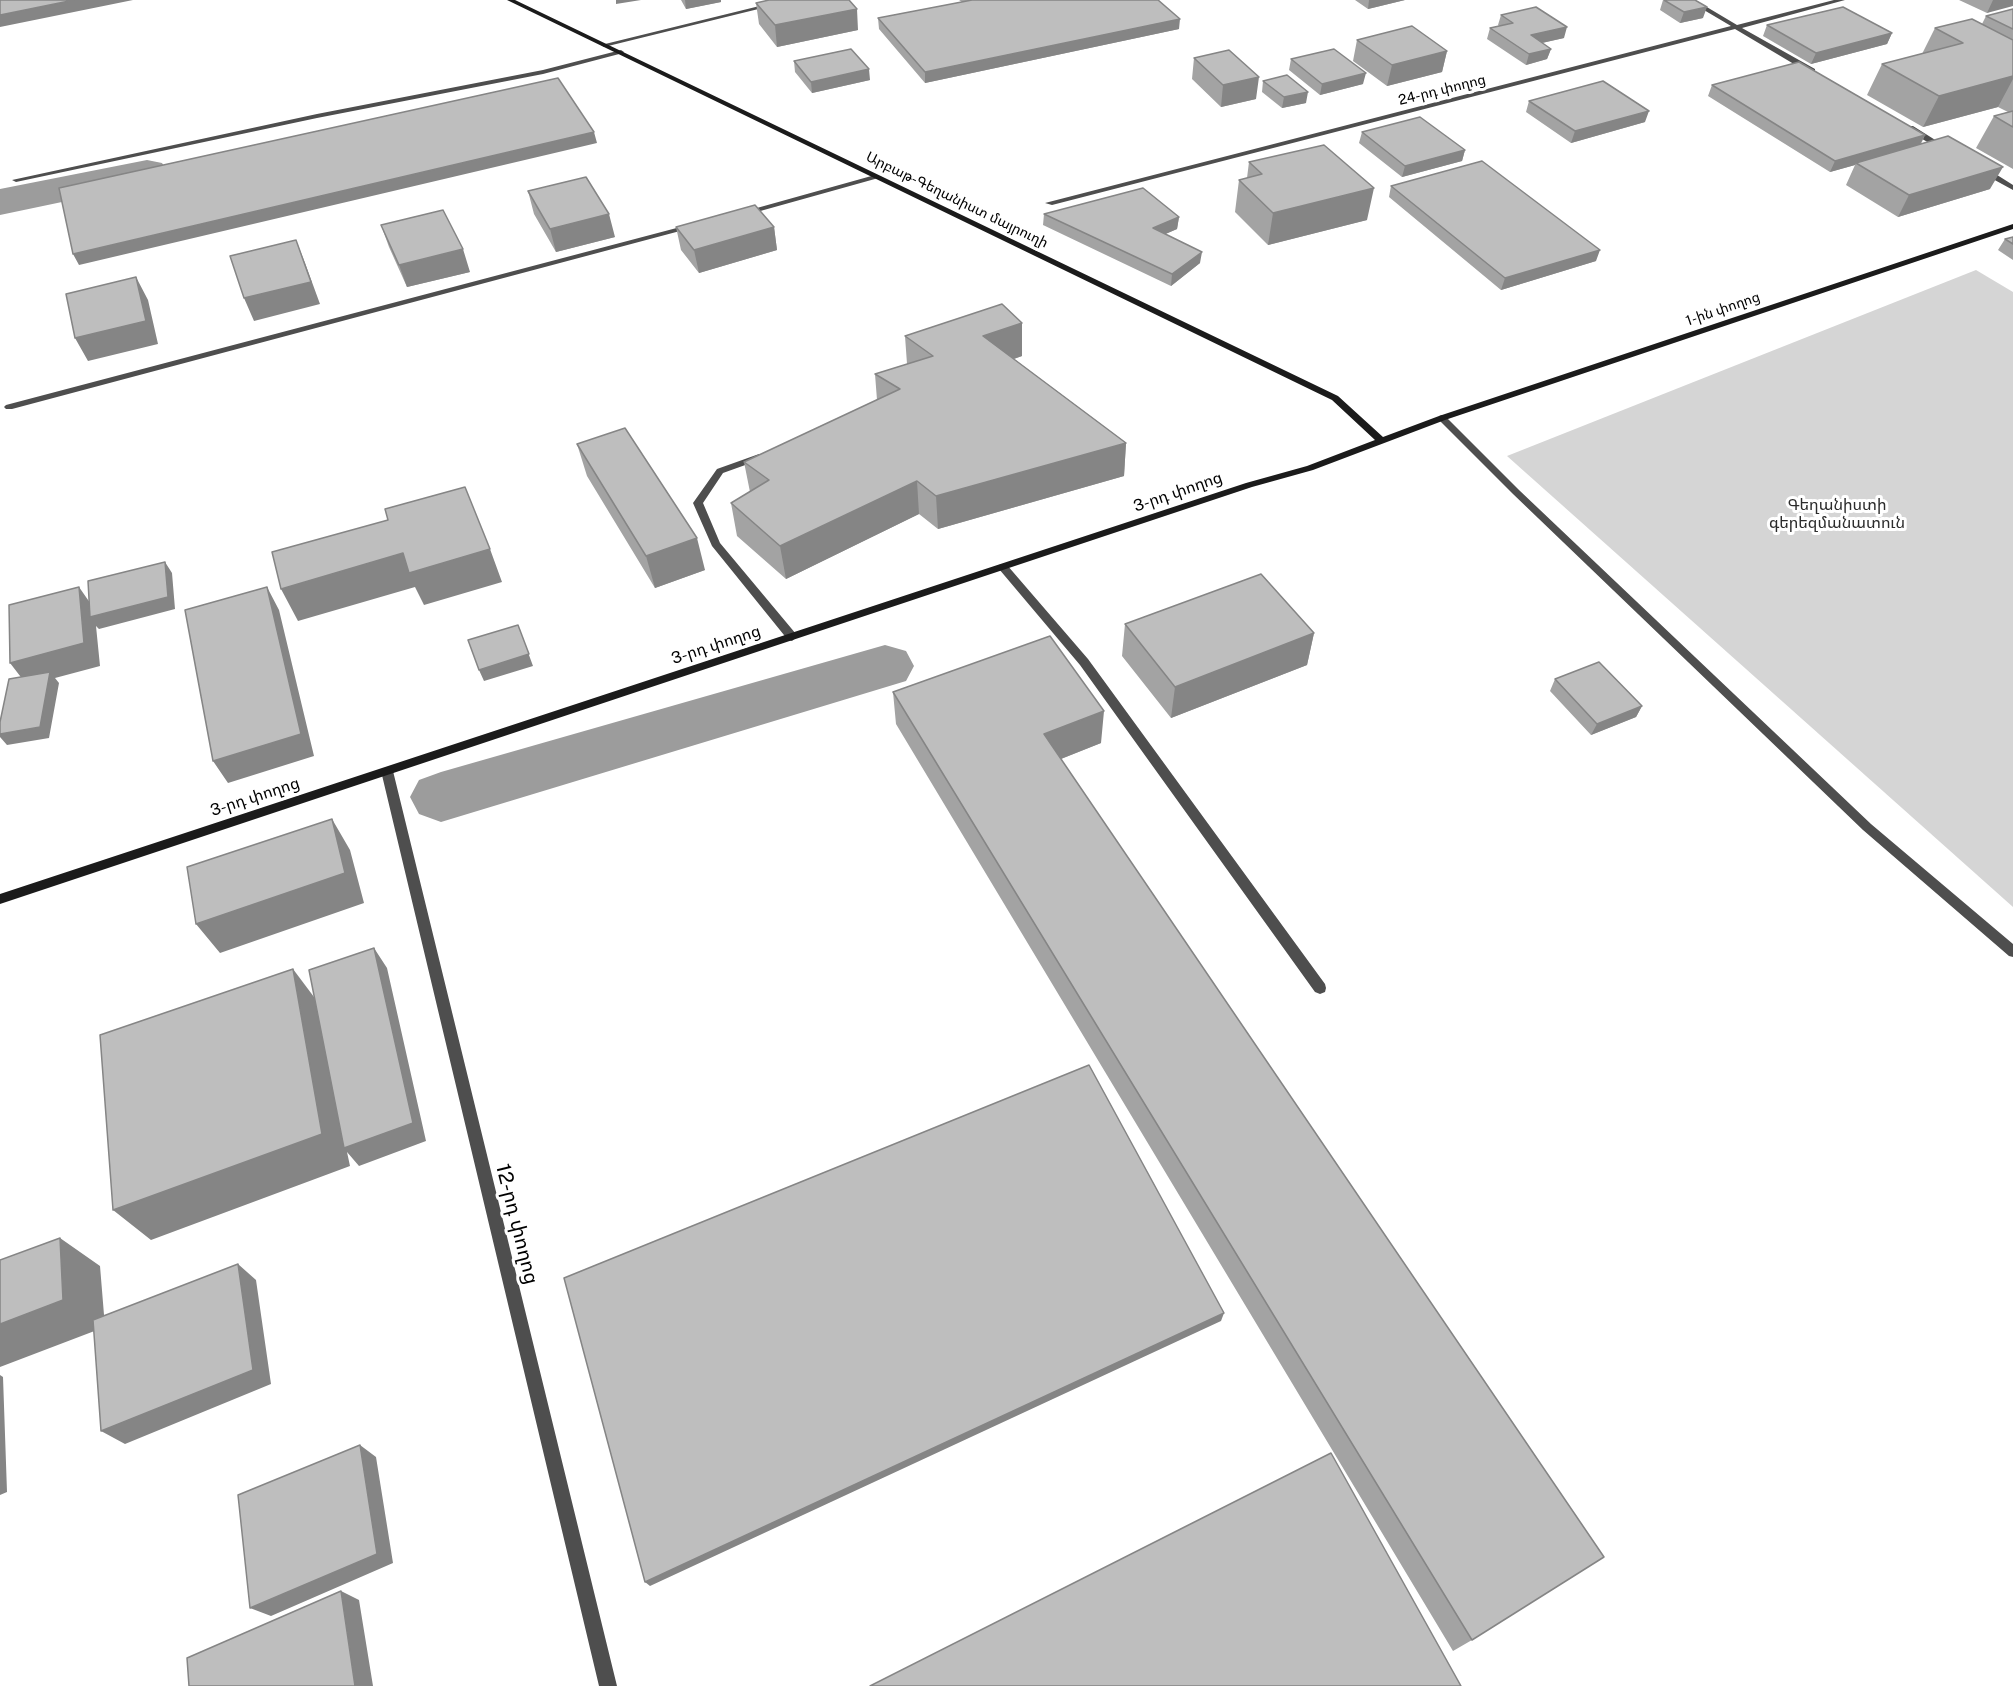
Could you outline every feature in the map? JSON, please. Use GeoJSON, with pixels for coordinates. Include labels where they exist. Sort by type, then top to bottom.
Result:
{"type":"FeatureCollection","features":[{"type":"Feature","properties":{"kind":"main road","name":"Արբաթ-Գեղանիստ մայրուղի"},"geometry":{"type":"LineString","coordinates":[[510,0],[1335,398],[1382,441]]}},
{"type":"Feature","properties":{"kind":"main road","name":"1-ին փողոց"},"geometry":{"type":"LineString","coordinates":[[1442,418],[2013,226]]}},
{"type":"Feature","properties":{"kind":"main road","name":"3-րդ փողոց"},"geometry":{"type":"LineString","coordinates":[[0,899],[1249,485],[1310,468],[1442,418]]}},
{"type":"Feature","properties":{"kind":"street"},"geometry":{"type":"LineString","coordinates":[[604,45],[792,0]]}},
{"type":"Feature","properties":{"kind":"street"},"geometry":{"type":"LineString","coordinates":[[1690,0],[1818,75]]}},
{"type":"Feature","properties":{"kind":"street","name":"24-րդ փողոց"},"geometry":{"type":"LineString","coordinates":[[1049,203],[1842,0]]}},
{"type":"Feature","properties":{"kind":"street"},"geometry":{"type":"LineString","coordinates":[[16,180],[317,116],[543,72],[621,52]]}},
{"type":"Feature","properties":{"kind":"street"},"geometry":{"type":"LineString","coordinates":[[1900,122],[1952,152]]}},
{"type":"Feature","properties":{"kind":"street"},"geometry":{"type":"LineString","coordinates":[[1972,164],[2013,188]]}},
{"type":"Feature","properties":{"kind":"street"},"geometry":{"type":"LineString","coordinates":[[729,217],[878,177]]}},
{"type":"Feature","properties":{"kind":"street"},"geometry":{"type":"LineString","coordinates":[[9,407],[706,223]]}},
{"type":"Feature","properties":{"kind":"street"},"geometry":{"type":"LineString","coordinates":[[1442,418],[1516,492],[1867,827],[2013,952]]}},
{"type":"Feature","properties":{"kind":"street"},"geometry":{"type":"LineString","coordinates":[[774,452],[720,471],[698,503],[716,544],[792,637]]}},
{"type":"Feature","properties":{"kind":"street"},"geometry":{"type":"LineString","coordinates":[[1003,567],[1084,662],[1320,988]]}},
{"type":"Feature","properties":{"kind":"street","name":"12-րդ փողոց"},"geometry":{"type":"LineString","coordinates":[[387,771],[608,1686]]}},
{"type":"Feature","properties":{"kind":"green space","name":"Գեղանիստի գերեզմանատուն"},"geometry":{"type":"Polygon","coordinates":[[[1976,270],[2013,292],[2013,907],[1507,456],[1976,270]]]}},
{"type":"Feature","properties":{"kind":"building"},"geometry":{"type":"Polygon","coordinates":[[[0,0],[74,0],[0,15],[0,0]]]}},
{"type":"Feature","properties":{"kind":"building"},"geometry":{"type":"Polygon","coordinates":[[[769,0],[849,0],[857,9],[775,25],[756,3],[769,0]]]}},
{"type":"Feature","properties":{"kind":"building"},"geometry":{"type":"Polygon","coordinates":[[[972,0],[1158,0],[1180,19],[925,72],[878,18],[972,0]]]}},
{"type":"Feature","properties":{"kind":"building"},"geometry":{"type":"Polygon","coordinates":[[[1664,0],[1695,0],[1707,7],[1684,12],[1664,0]]]}},
{"type":"Feature","properties":{"kind":"building"},"geometry":{"type":"Polygon","coordinates":[[[1536,7],[1567,27],[1531,35],[1551,49],[1529,54],[1490,28],[1513,23],[1501,15],[1536,7]]]}},
{"type":"Feature","properties":{"kind":"building"},"geometry":{"type":"Polygon","coordinates":[[[1843,7],[1892,33],[1816,53],[1767,25],[1843,7]]]}},
{"type":"Feature","properties":{"kind":"building"},"geometry":{"type":"Polygon","coordinates":[[[2013,9],[2013,29],[1986,16],[2013,9]]]}},
{"type":"Feature","properties":{"kind":"building"},"geometry":{"type":"Polygon","coordinates":[[[1972,19],[2013,40],[2013,76],[1939,96],[1882,64],[1963,43],[1935,28],[1972,19]]]}},
{"type":"Feature","properties":{"kind":"building"},"geometry":{"type":"Polygon","coordinates":[[[1412,26],[1447,51],[1392,65],[1357,40],[1412,26]]]}},
{"type":"Feature","properties":{"kind":"building"},"geometry":{"type":"Polygon","coordinates":[[[851,49],[869,69],[811,82],[794,61],[851,49]]]}},
{"type":"Feature","properties":{"kind":"building"},"geometry":{"type":"Polygon","coordinates":[[[1334,49],[1366,73],[1322,84],[1291,59],[1334,49]]]}},
{"type":"Feature","properties":{"kind":"building"},"geometry":{"type":"Polygon","coordinates":[[[1229,50],[1259,77],[1223,85],[1194,58],[1229,50]]]}},
{"type":"Feature","properties":{"kind":"building"},"geometry":{"type":"Polygon","coordinates":[[[1799,62],[1925,135],[1835,161],[1712,85],[1799,62]]]}},
{"type":"Feature","properties":{"kind":"building"},"geometry":{"type":"Polygon","coordinates":[[[1287,75],[1308,92],[1284,97],[1263,81],[1287,75]]]}},
{"type":"Feature","properties":{"kind":"building"},"geometry":{"type":"Polygon","coordinates":[[[558,78],[594,132],[73,254],[59,188],[558,78]]]}},
{"type":"Feature","properties":{"kind":"building"},"geometry":{"type":"Polygon","coordinates":[[[1603,81],[1649,111],[1575,131],[1529,101],[1603,81]]]}},
{"type":"Feature","properties":{"kind":"building"},"geometry":{"type":"Polygon","coordinates":[[[2013,111],[2013,127],[1994,116],[2013,111]]]}},
{"type":"Feature","properties":{"kind":"building"},"geometry":{"type":"Polygon","coordinates":[[[1420,117],[1465,150],[1405,166],[1362,132],[1420,117]]]}},
{"type":"Feature","properties":{"kind":"building"},"geometry":{"type":"Polygon","coordinates":[[[1948,136],[2003,167],[1909,195],[1856,163],[1948,136]]]}},
{"type":"Feature","properties":{"kind":"building"},"geometry":{"type":"Polygon","coordinates":[[[1324,145],[1374,188],[1273,213],[1239,180],[1262,174],[1249,162],[1324,145]]]}},
{"type":"Feature","properties":{"kind":"building"},"geometry":{"type":"Polygon","coordinates":[[[1482,161],[1600,250],[1505,278],[1391,186],[1482,161]]]}},
{"type":"Feature","properties":{"kind":"building"},"geometry":{"type":"Polygon","coordinates":[[[586,177],[609,214],[550,229],[528,191],[586,177]]]}},
{"type":"Feature","properties":{"kind":"building"},"geometry":{"type":"Polygon","coordinates":[[[1143,188],[1179,217],[1153,228],[1202,252],[1172,274],[1044,214],[1143,188]]]}},
{"type":"Feature","properties":{"kind":"building"},"geometry":{"type":"Polygon","coordinates":[[[755,205],[774,227],[694,250],[676,227],[755,205]]]}},
{"type":"Feature","properties":{"kind":"building"},"geometry":{"type":"Polygon","coordinates":[[[443,210],[463,249],[399,265],[381,225],[443,210]]]}},
{"type":"Feature","properties":{"kind":"building"},"geometry":{"type":"Polygon","coordinates":[[[2013,237],[2013,244],[2005,239],[2013,237]]]}},
{"type":"Feature","properties":{"kind":"building"},"geometry":{"type":"Polygon","coordinates":[[[296,240],[311,282],[244,298],[230,256],[296,240]]]}},
{"type":"Feature","properties":{"kind":"building"},"geometry":{"type":"Polygon","coordinates":[[[136,277],[146,321],[75,338],[66,294],[136,277]]]}},
{"type":"Feature","properties":{"kind":"building"},"geometry":{"type":"Polygon","coordinates":[[[1002,304],[1022,323],[983,336],[1126,443],[936,496],[917,481],[780,546],[731,503],[769,480],[744,462],[900,389],[875,374],[933,356],[905,336],[1002,304]]]}},
{"type":"Feature","properties":{"kind":"building"},"geometry":{"type":"Polygon","coordinates":[[[625,428],[697,538],[646,556],[577,444],[625,428]]]}},
{"type":"Feature","properties":{"kind":"building"},"geometry":{"type":"Polygon","coordinates":[[[465,487],[490,549],[409,573],[403,553],[281,589],[272,552],[388,520],[385,509],[465,487]]]}},
{"type":"Feature","properties":{"kind":"building"},"geometry":{"type":"Polygon","coordinates":[[[165,562],[168,597],[90,617],[88,581],[165,562]]]}},
{"type":"Feature","properties":{"kind":"building"},"geometry":{"type":"Polygon","coordinates":[[[1261,574],[1314,633],[1175,687],[1125,624],[1261,574]]]}},
{"type":"Feature","properties":{"kind":"building"},"geometry":{"type":"Polygon","coordinates":[[[79,587],[84,643],[10,663],[9,605],[79,587]]]}},
{"type":"Feature","properties":{"kind":"building"},"geometry":{"type":"Polygon","coordinates":[[[267,587],[301,734],[213,761],[185,610],[267,587]]]}},
{"type":"Feature","properties":{"kind":"building"},"geometry":{"type":"Polygon","coordinates":[[[518,625],[529,654],[479,670],[468,640],[518,625]]]}},
{"type":"Feature","properties":{"kind":"building"},"geometry":{"type":"Polygon","coordinates":[[[1050,636],[1104,711],[1044,734],[1604,1557],[1472,1640],[893,692],[1050,636]]]}},
{"type":"Feature","properties":{"kind":"building"},"geometry":{"type":"Polygon","coordinates":[[[1599,662],[1642,706],[1597,724],[1555,679],[1599,662]]]}},
{"type":"Feature","properties":{"kind":"building"},"geometry":{"type":"Polygon","coordinates":[[[50,672],[40,727],[0,734],[0,722],[9,679],[50,672]]]}},
{"type":"Feature","properties":{"kind":"building"},"geometry":{"type":"Polygon","coordinates":[[[332,819],[345,873],[196,924],[187,867],[332,819]]]}},
{"type":"Feature","properties":{"kind":"building"},"geometry":{"type":"Polygon","coordinates":[[[374,948],[413,1123],[344,1148],[309,970],[374,948]]]}},
{"type":"Feature","properties":{"kind":"building"},"geometry":{"type":"Polygon","coordinates":[[[293,969],[322,1134],[113,1210],[100,1035],[293,969]]]}},
{"type":"Feature","properties":{"kind":"building"},"geometry":{"type":"Polygon","coordinates":[[[1089,1065],[1224,1313],[645,1582],[564,1278],[1089,1065]]]}},
{"type":"Feature","properties":{"kind":"building"},"geometry":{"type":"Polygon","coordinates":[[[60,1238],[63,1300],[0,1324],[0,1260],[60,1238]]]}},
{"type":"Feature","properties":{"kind":"building"},"geometry":{"type":"Polygon","coordinates":[[[238,1264],[253,1370],[101,1431],[93,1320],[238,1264]]]}},
{"type":"Feature","properties":{"kind":"building"},"geometry":{"type":"Polygon","coordinates":[[[360,1445],[377,1554],[250,1608],[238,1495],[360,1445]]]}},
{"type":"Feature","properties":{"kind":"building"},"geometry":{"type":"Polygon","coordinates":[[[1331,1453],[1461,1686],[870,1686],[1331,1453]]]}},
{"type":"Feature","properties":{"kind":"building"},"geometry":{"type":"Polygon","coordinates":[[[341,1591],[355,1686],[189,1686],[187,1658],[341,1591]]]}},
{"type":"Feature","properties":{"kind":"waterway"},"geometry":{"type":"LineString","coordinates":[[0,202],[147,172]]}},
{"type":"Feature","properties":{"kind":"waterway"},"geometry":{"type":"LineString","coordinates":[[441,797],[885,666]]}}]}
